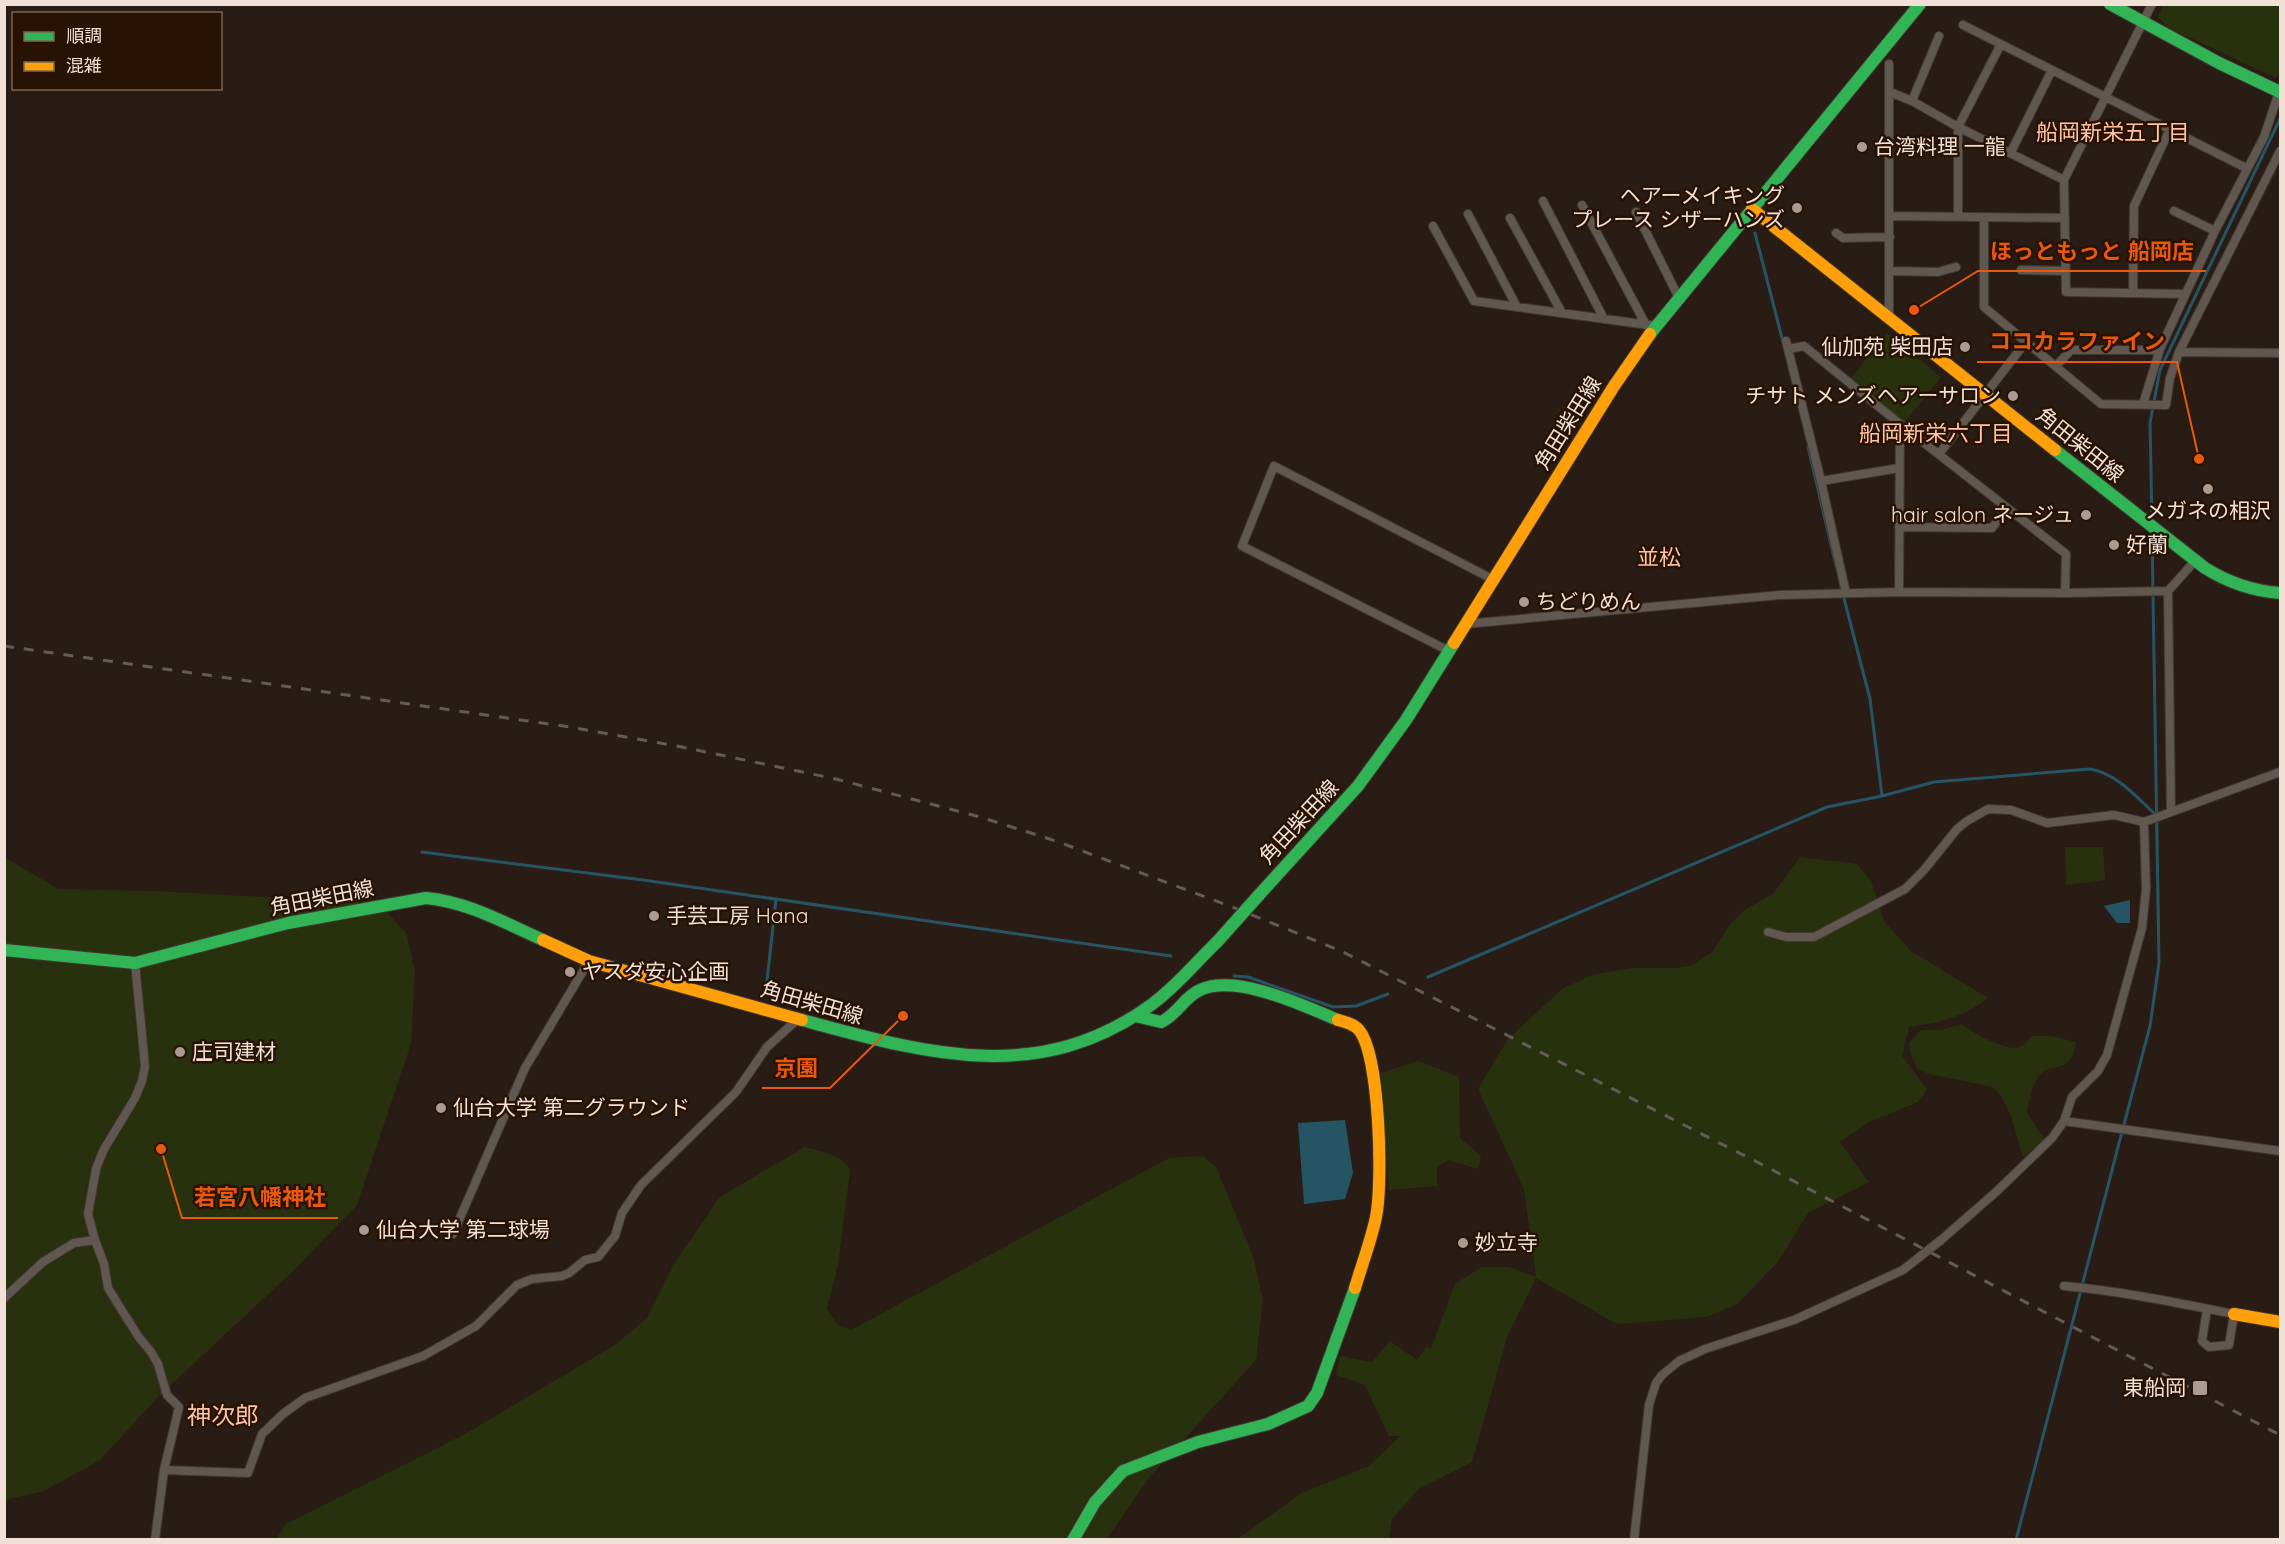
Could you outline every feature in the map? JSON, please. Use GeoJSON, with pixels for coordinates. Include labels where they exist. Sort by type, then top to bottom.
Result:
{"type":"FeatureCollection","features":[{"type":"Feature","properties":{"kind":"main road"},"geometry":{"type":"LineString","coordinates":[[1752,209],[1920,4]]}},
{"type":"Feature","properties":{"kind":"main road"},"geometry":{"type":"LineString","coordinates":[[2110,4],[2143,24],[2280,90]]}},
{"type":"Feature","properties":{"kind":"main road","name":"角田柴田線"},"geometry":{"type":"LineString","coordinates":[[4,950],[135,963],[288,923],[426,898],[448,900],[466,905],[589,961],[919,1051],[997,1058],[1058,1049],[1110,1030],[1153,1003],[1217,942],[1358,786],[1406,720],[1651,326],[1679,298],[1752,209],[2194,561],[2230,583],[2258,591],[2280,593]]}},
{"type":"Feature","properties":{"kind":"main road"},"geometry":{"type":"LineString","coordinates":[[1073,1539],[1094,1504],[1113,1479],[1123,1471],[1198,1442],[1268,1424],[1308,1406],[1317,1393],[1339,1335],[1376,1216],[1380,1182],[1379,1140],[1370,1059],[1365,1041],[1353,1025],[1265,993],[1226,985],[1209,986],[1193,993],[1167,1020],[1151,1021],[1135,1016]]}},
{"type":"Feature","properties":{"kind":"main road"},"geometry":{"type":"LineString","coordinates":[[2234,1314],[2280,1322]]}},
{"type":"Feature","properties":{"kind":"street"},"geometry":{"type":"LineString","coordinates":[[2152,4],[2064,180],[2066,292],[2186,294]]}},
{"type":"Feature","properties":{"kind":"street"},"geometry":{"type":"LineString","coordinates":[[1963,25],[2246,168]]}},
{"type":"Feature","properties":{"kind":"street"},"geometry":{"type":"LineString","coordinates":[[1912,101],[1939,36]]}},
{"type":"Feature","properties":{"kind":"street"},"geometry":{"type":"LineString","coordinates":[[1958,217],[1958,128],[2001,44]]}},
{"type":"Feature","properties":{"kind":"street"},"geometry":{"type":"LineString","coordinates":[[1888,64],[1890,92],[1889,319]]}},
{"type":"Feature","properties":{"kind":"street"},"geometry":{"type":"LineString","coordinates":[[2011,152],[2052,70]]}},
{"type":"Feature","properties":{"kind":"street"},"geometry":{"type":"LineString","coordinates":[[2145,404],[2160,350],[2215,231],[2264,137],[2280,90]]}},
{"type":"Feature","properties":{"kind":"street"},"geometry":{"type":"LineString","coordinates":[[1890,92],[1912,101],[1958,128],[2064,180]]}},
{"type":"Feature","properties":{"kind":"street"},"geometry":{"type":"LineString","coordinates":[[2133,292],[2134,206],[2170,129]]}},
{"type":"Feature","properties":{"kind":"street"},"geometry":{"type":"LineString","coordinates":[[1984,218],[1984,307],[2101,404],[2166,405],[2170,378],[2179,352],[2277,167],[2280,151]]}},
{"type":"Feature","properties":{"kind":"street"},"geometry":{"type":"LineString","coordinates":[[1543,201],[1604,319]]}},
{"type":"Feature","properties":{"kind":"street"},"geometry":{"type":"LineString","coordinates":[[1582,205],[1651,326]]}},
{"type":"Feature","properties":{"kind":"street"},"geometry":{"type":"LineString","coordinates":[[2174,211],[2215,231]]}},
{"type":"Feature","properties":{"kind":"street"},"geometry":{"type":"LineString","coordinates":[[1636,212],[1679,298]]}},
{"type":"Feature","properties":{"kind":"street"},"geometry":{"type":"LineString","coordinates":[[1468,214],[1517,307]]}},
{"type":"Feature","properties":{"kind":"street"},"geometry":{"type":"LineString","coordinates":[[1890,216],[2065,218]]}},
{"type":"Feature","properties":{"kind":"street"},"geometry":{"type":"LineString","coordinates":[[1510,218],[1562,313]]}},
{"type":"Feature","properties":{"kind":"street"},"geometry":{"type":"LineString","coordinates":[[1433,226],[1474,302],[1651,326]]}},
{"type":"Feature","properties":{"kind":"street"},"geometry":{"type":"LineString","coordinates":[[1836,233],[1843,238],[1890,237]]}},
{"type":"Feature","properties":{"kind":"street"},"geometry":{"type":"LineString","coordinates":[[1890,271],[1938,272],[1956,267]]}},
{"type":"Feature","properties":{"kind":"street"},"geometry":{"type":"LineString","coordinates":[[2021,270],[2066,271]]}},
{"type":"Feature","properties":{"kind":"street"},"geometry":{"type":"LineString","coordinates":[[1939,454],[2025,343]]}},
{"type":"Feature","properties":{"kind":"street"},"geometry":{"type":"LineString","coordinates":[[1843,594],[1821,481],[1787,345],[1804,346],[2066,554],[2065,594]]}},
{"type":"Feature","properties":{"kind":"street"},"geometry":{"type":"LineString","coordinates":[[2056,366],[2071,350],[2160,350]]}},
{"type":"Feature","properties":{"kind":"street"},"geometry":{"type":"LineString","coordinates":[[2179,352],[2280,353]]}},
{"type":"Feature","properties":{"kind":"street"},"geometry":{"type":"LineString","coordinates":[[1899,592],[1900,424]]}},
{"type":"Feature","properties":{"kind":"street"},"geometry":{"type":"LineString","coordinates":[[1449,651],[1242,546],[1274,466],[1494,580]]}},
{"type":"Feature","properties":{"kind":"street"},"geometry":{"type":"LineString","coordinates":[[1821,481],[1899,468]]}},
{"type":"Feature","properties":{"kind":"street"},"geometry":{"type":"LineString","coordinates":[[1899,527],[1992,528],[2007,508]]}},
{"type":"Feature","properties":{"kind":"street"},"geometry":{"type":"LineString","coordinates":[[1465,624],[1781,595],[1899,592],[2065,594],[2164,591],[2194,561]]}},
{"type":"Feature","properties":{"kind":"street"},"geometry":{"type":"LineString","coordinates":[[2164,591],[2171,811]]}},
{"type":"Feature","properties":{"kind":"street"},"geometry":{"type":"LineString","coordinates":[[1768,932],[1786,937],[1814,937],[1905,889],[1924,870],[1957,829],[1966,821],[1988,809],[2010,810],[2047,824],[2114,815],[2144,822],[2280,772]]}},
{"type":"Feature","properties":{"kind":"street"},"geometry":{"type":"LineString","coordinates":[[1634,1539],[1649,1405],[1656,1383],[1662,1375],[1679,1361],[1705,1349],[1794,1320],[1903,1270],[1996,1192],[2052,1138],[2064,1121],[2072,1097],[2098,1071],[2107,1055],[2142,928],[2146,889],[2144,822]]}},
{"type":"Feature","properties":{"kind":"street"},"geometry":{"type":"LineString","coordinates":[[453,1234],[525,1068],[589,961]]}},
{"type":"Feature","properties":{"kind":"street"},"geometry":{"type":"LineString","coordinates":[[135,963],[145,1066],[135,1098],[103,1151],[96,1169],[88,1214],[104,1264],[108,1288],[158,1364],[167,1395],[179,1407],[164,1470],[155,1539]]}},
{"type":"Feature","properties":{"kind":"street"},"geometry":{"type":"LineString","coordinates":[[164,1470],[248,1473],[262,1434],[283,1414],[305,1398],[423,1356],[468,1332],[517,1285],[532,1280],[562,1276],[585,1260],[598,1257],[615,1236],[622,1213],[641,1185],[736,1092],[767,1047],[799,1018]]}},
{"type":"Feature","properties":{"kind":"street"},"geometry":{"type":"LineString","coordinates":[[2064,1121],[2280,1151]]}},
{"type":"Feature","properties":{"kind":"street"},"geometry":{"type":"LineString","coordinates":[[4,1298],[43,1262],[74,1243],[95,1240]]}},
{"type":"Feature","properties":{"kind":"street"},"geometry":{"type":"LineString","coordinates":[[2064,1286],[2093,1289],[2207,1309],[2234,1314],[2229,1345],[2210,1347],[2202,1341],[2207,1309]]}},
{"type":"Feature","properties":{"kind":"green space"},"geometry":{"type":"Polygon","coordinates":[[[2164,5],[2280,5],[2280,72],[2276,78],[2169,28],[2158,17],[2164,5]]]}},
{"type":"Feature","properties":{"kind":"green space"},"geometry":{"type":"Polygon","coordinates":[[[1887,333],[1941,377],[1905,422],[1851,378],[1887,333]]]}},
{"type":"Feature","properties":{"kind":"green space"},"geometry":{"type":"Polygon","coordinates":[[[2065,847],[2103,847],[2105,880],[2066,885],[2065,847]]]}},
{"type":"Feature","properties":{"kind":"green space"},"geometry":{"type":"Polygon","coordinates":[[[4,857],[58,889],[152,891],[373,903],[385,910],[406,933],[415,971],[411,1044],[357,1205],[293,1271],[159,1396],[100,1460],[44,1491],[5,1500],[4,857]]]}},
{"type":"Feature","properties":{"kind":"green space"},"geometry":{"type":"Polygon","coordinates":[[[1800,857],[1857,864],[1871,881],[1884,921],[1911,951],[1988,998],[1951,1018],[1909,1027],[1902,1056],[1927,1089],[1918,1102],[1869,1122],[1840,1142],[1869,1182],[1808,1213],[1777,1263],[1737,1304],[1707,1317],[1617,1324],[1536,1278],[1507,1337],[1472,1462],[1419,1489],[1392,1519],[1389,1539],[1236,1540],[1302,1493],[1369,1466],[1400,1436],[1389,1436],[1365,1385],[1336,1375],[1340,1356],[1372,1362],[1390,1341],[1417,1360],[1426,1347],[1431,1349],[1455,1284],[1482,1267],[1509,1267],[1536,1277],[1524,1189],[1478,1089],[1508,1039],[1562,989],[1592,975],[1632,968],[1676,968],[1693,965],[1713,951],[1730,924],[1743,911],[1773,894],[1800,857]]]}},
{"type":"Feature","properties":{"kind":"green space"},"geometry":{"type":"Polygon","coordinates":[[[1962,1024],[1988,1040],[2010,1048],[2021,1046],[2032,1036],[2052,1036],[2076,1042],[2070,1060],[2043,1072],[2034,1085],[2027,1113],[2047,1140],[2023,1157],[2011,1116],[2002,1097],[1993,1087],[1929,1074],[1918,1069],[1911,1055],[1909,1043],[1921,1030],[1941,1030],[1962,1024]]]}},
{"type":"Feature","properties":{"kind":"green space"},"geometry":{"type":"Polygon","coordinates":[[[1418,1061],[1459,1077],[1460,1138],[1481,1156],[1478,1169],[1448,1160],[1437,1167],[1437,1186],[1389,1190],[1381,1073],[1418,1061]]]}},
{"type":"Feature","properties":{"kind":"green space"},"geometry":{"type":"Polygon","coordinates":[[[805,1147],[842,1160],[850,1170],[838,1265],[827,1309],[838,1325],[851,1330],[1169,1158],[1203,1156],[1216,1167],[1253,1256],[1263,1300],[1256,1360],[1148,1479],[1107,1539],[275,1540],[286,1524],[465,1434],[615,1345],[647,1318],[673,1265],[720,1197],[805,1147]]]}},
{"type":"Feature","properties":{"kind":"water"},"geometry":{"type":"Polygon","coordinates":[[[2130,900],[2130,923],[2117,923],[2104,906],[2130,900]]]}},
{"type":"Feature","properties":{"kind":"water"},"geometry":{"type":"Polygon","coordinates":[[[1345,1120],[1353,1173],[1345,1199],[1304,1204],[1298,1123],[1345,1120]]]}},
{"type":"Feature","properties":{"kind":"waterway"},"geometry":{"type":"LineString","coordinates":[[2152,521],[2150,423],[2160,370],[2280,119]]}},
{"type":"Feature","properties":{"kind":"waterway"},"geometry":{"type":"LineString","coordinates":[[1755,233],[1783,342]]}},
{"type":"Feature","properties":{"kind":"waterway"},"geometry":{"type":"LineString","coordinates":[[1808,447],[1836,566]]}},
{"type":"Feature","properties":{"kind":"waterway"},"geometry":{"type":"LineString","coordinates":[[2016,1540],[2150,1026],[2159,963],[2152,533]]}},
{"type":"Feature","properties":{"kind":"waterway"},"geometry":{"type":"LineString","coordinates":[[1428,977],[1827,807],[1882,796],[1870,699],[1839,579]]}},
{"type":"Feature","properties":{"kind":"waterway"},"geometry":{"type":"LineString","coordinates":[[1882,796],[1934,782],[2090,769],[2118,781],[2156,815]]}},
{"type":"Feature","properties":{"kind":"waterway"},"geometry":{"type":"LineString","coordinates":[[422,852],[643,880],[1171,956]]}},
{"type":"Feature","properties":{"kind":"waterway"},"geometry":{"type":"LineString","coordinates":[[766,990],[776,899]]}},
{"type":"Feature","properties":{"kind":"waterway"},"geometry":{"type":"LineString","coordinates":[[1234,976],[1248,977],[1333,1007],[1356,1006],[1388,994]]}},
{"type":"Feature","properties":{"kind":"railway"},"geometry":{"type":"LineString","coordinates":[[4,646],[570,727],[677,746],[836,779],[980,817],[1056,841],[1232,907],[1341,951],[1761,1164],[2280,1435]]}},
{"type":"Feature","properties":{"kind":"traffic: fast"},"geometry":{"type":"LineString","coordinates":[[1650,334],[1920,4]]}},
{"type":"Feature","properties":{"kind":"traffic: fast"},"geometry":{"type":"LineString","coordinates":[[2110,4],[2219,63],[2280,92]]}},
{"type":"Feature","properties":{"kind":"traffic: fast"},"geometry":{"type":"LineString","coordinates":[[2055,450],[2205,568],[2241,585],[2280,593]]}},
{"type":"Feature","properties":{"kind":"traffic: fast"},"geometry":{"type":"LineString","coordinates":[[1259,895],[1358,786],[1406,720],[1454,643]]}},
{"type":"Feature","properties":{"kind":"traffic: fast"},"geometry":{"type":"LineString","coordinates":[[1217,942],[1259,895]]}},
{"type":"Feature","properties":{"kind":"traffic: fast"},"geometry":{"type":"LineString","coordinates":[[4,950],[135,963],[288,923],[426,898],[442,900],[471,909],[543,940]]}},
{"type":"Feature","properties":{"kind":"traffic: fast"},"geometry":{"type":"LineString","coordinates":[[802,1020],[892,1043],[980,1056],[1023,1054],[1066,1047],[1109,1031],[1151,1005],[1177,983],[1217,942]]}},
{"type":"Feature","properties":{"kind":"traffic: fast"},"geometry":{"type":"LineString","coordinates":[[1135,1016],[1161,1022],[1172,1015],[1194,993],[1215,986],[1232,986],[1270,993],[1338,1020]]}},
{"type":"Feature","properties":{"kind":"traffic: fast"},"geometry":{"type":"LineString","coordinates":[[1073,1540],[1095,1502],[1123,1471],[1198,1442],[1268,1424],[1308,1406],[1317,1393],[1355,1288]]}},
{"type":"Feature","properties":{"kind":"traffic: slow"},"geometry":{"type":"LineString","coordinates":[[1752,209],[2055,450]]}},
{"type":"Feature","properties":{"kind":"traffic: slow"},"geometry":{"type":"LineString","coordinates":[[1454,643],[1614,386],[1650,334]]}},
{"type":"Feature","properties":{"kind":"traffic: slow"},"geometry":{"type":"LineString","coordinates":[[543,940],[589,961],[802,1020]]}},
{"type":"Feature","properties":{"kind":"traffic: slow"},"geometry":{"type":"LineString","coordinates":[[1338,1020],[1357,1028],[1366,1044],[1372,1065],[1378,1120],[1379,1177],[1376,1217],[1355,1288]]}},
{"type":"Feature","properties":{"kind":"traffic: slow"},"geometry":{"type":"LineString","coordinates":[[2234,1314],[2280,1322]]}},
{"type":"Feature","properties":{"kind":"place","name":"台湾料理 一龍"},"geometry":{"type":"Point","coordinates":[1862,147]}},
{"type":"Feature","properties":{"kind":"place","name":"ヘアーメイキング プレース シザーハンズ"},"geometry":{"type":"Point","coordinates":[1797,208]}},
{"type":"Feature","properties":{"kind":"place","name":"ほっともっと 船岡店"},"geometry":{"type":"Point","coordinates":[1914,310]}},
{"type":"Feature","properties":{"kind":"place","name":"仙加苑 柴田店"},"geometry":{"type":"Point","coordinates":[1965,347]}},
{"type":"Feature","properties":{"kind":"place","name":"チサト メンズヘアーサロン"},"geometry":{"type":"Point","coordinates":[2013,396]}},
{"type":"Feature","properties":{"kind":"place","name":"ココカラファイン"},"geometry":{"type":"Point","coordinates":[2199,459]}},
{"type":"Feature","properties":{"kind":"place","name":"メガネの相沢"},"geometry":{"type":"Point","coordinates":[2208,489]}},
{"type":"Feature","properties":{"kind":"place","name":"hair salon ネージュ"},"geometry":{"type":"Point","coordinates":[2086,515]}},
{"type":"Feature","properties":{"kind":"place","name":"好蘭"},"geometry":{"type":"Point","coordinates":[2114,545]}},
{"type":"Feature","properties":{"kind":"place","name":"ちどりめん"},"geometry":{"type":"Point","coordinates":[1524,602]}},
{"type":"Feature","properties":{"kind":"place","name":"手芸工房 Hana"},"geometry":{"type":"Point","coordinates":[654,916]}},
{"type":"Feature","properties":{"kind":"place","name":"ヤスダ安心企画"},"geometry":{"type":"Point","coordinates":[570,972]}},
{"type":"Feature","properties":{"kind":"place","name":"京園"},"geometry":{"type":"Point","coordinates":[903,1016]}},
{"type":"Feature","properties":{"kind":"place","name":"庄司建材"},"geometry":{"type":"Point","coordinates":[180,1052]}},
{"type":"Feature","properties":{"kind":"place","name":"仙台大学 第二グラウンド"},"geometry":{"type":"Point","coordinates":[441,1108]}},
{"type":"Feature","properties":{"kind":"place","name":"若宮八幡神社"},"geometry":{"type":"Point","coordinates":[161,1149]}},
{"type":"Feature","properties":{"kind":"place","name":"仙台大学 第二球場"},"geometry":{"type":"Point","coordinates":[364,1230]}},
{"type":"Feature","properties":{"kind":"place","name":"妙立寺"},"geometry":{"type":"Point","coordinates":[1463,1243]}},
{"type":"Feature","properties":{"kind":"place","name":"東船岡"},"geometry":{"type":"Point","coordinates":[2200,1388]}},
{"type":"Feature","properties":{"kind":"district","name":"船岡新栄五丁目"},"geometry":{"type":"Point","coordinates":[2113,132]}},
{"type":"Feature","properties":{"kind":"district","name":"船岡新栄六丁目"},"geometry":{"type":"Point","coordinates":[1936,433]}},
{"type":"Feature","properties":{"kind":"district","name":"並松"},"geometry":{"type":"Point","coordinates":[1659,557]}},
{"type":"Feature","properties":{"kind":"district","name":"神次郎"},"geometry":{"type":"Point","coordinates":[223,1416]}}]}
